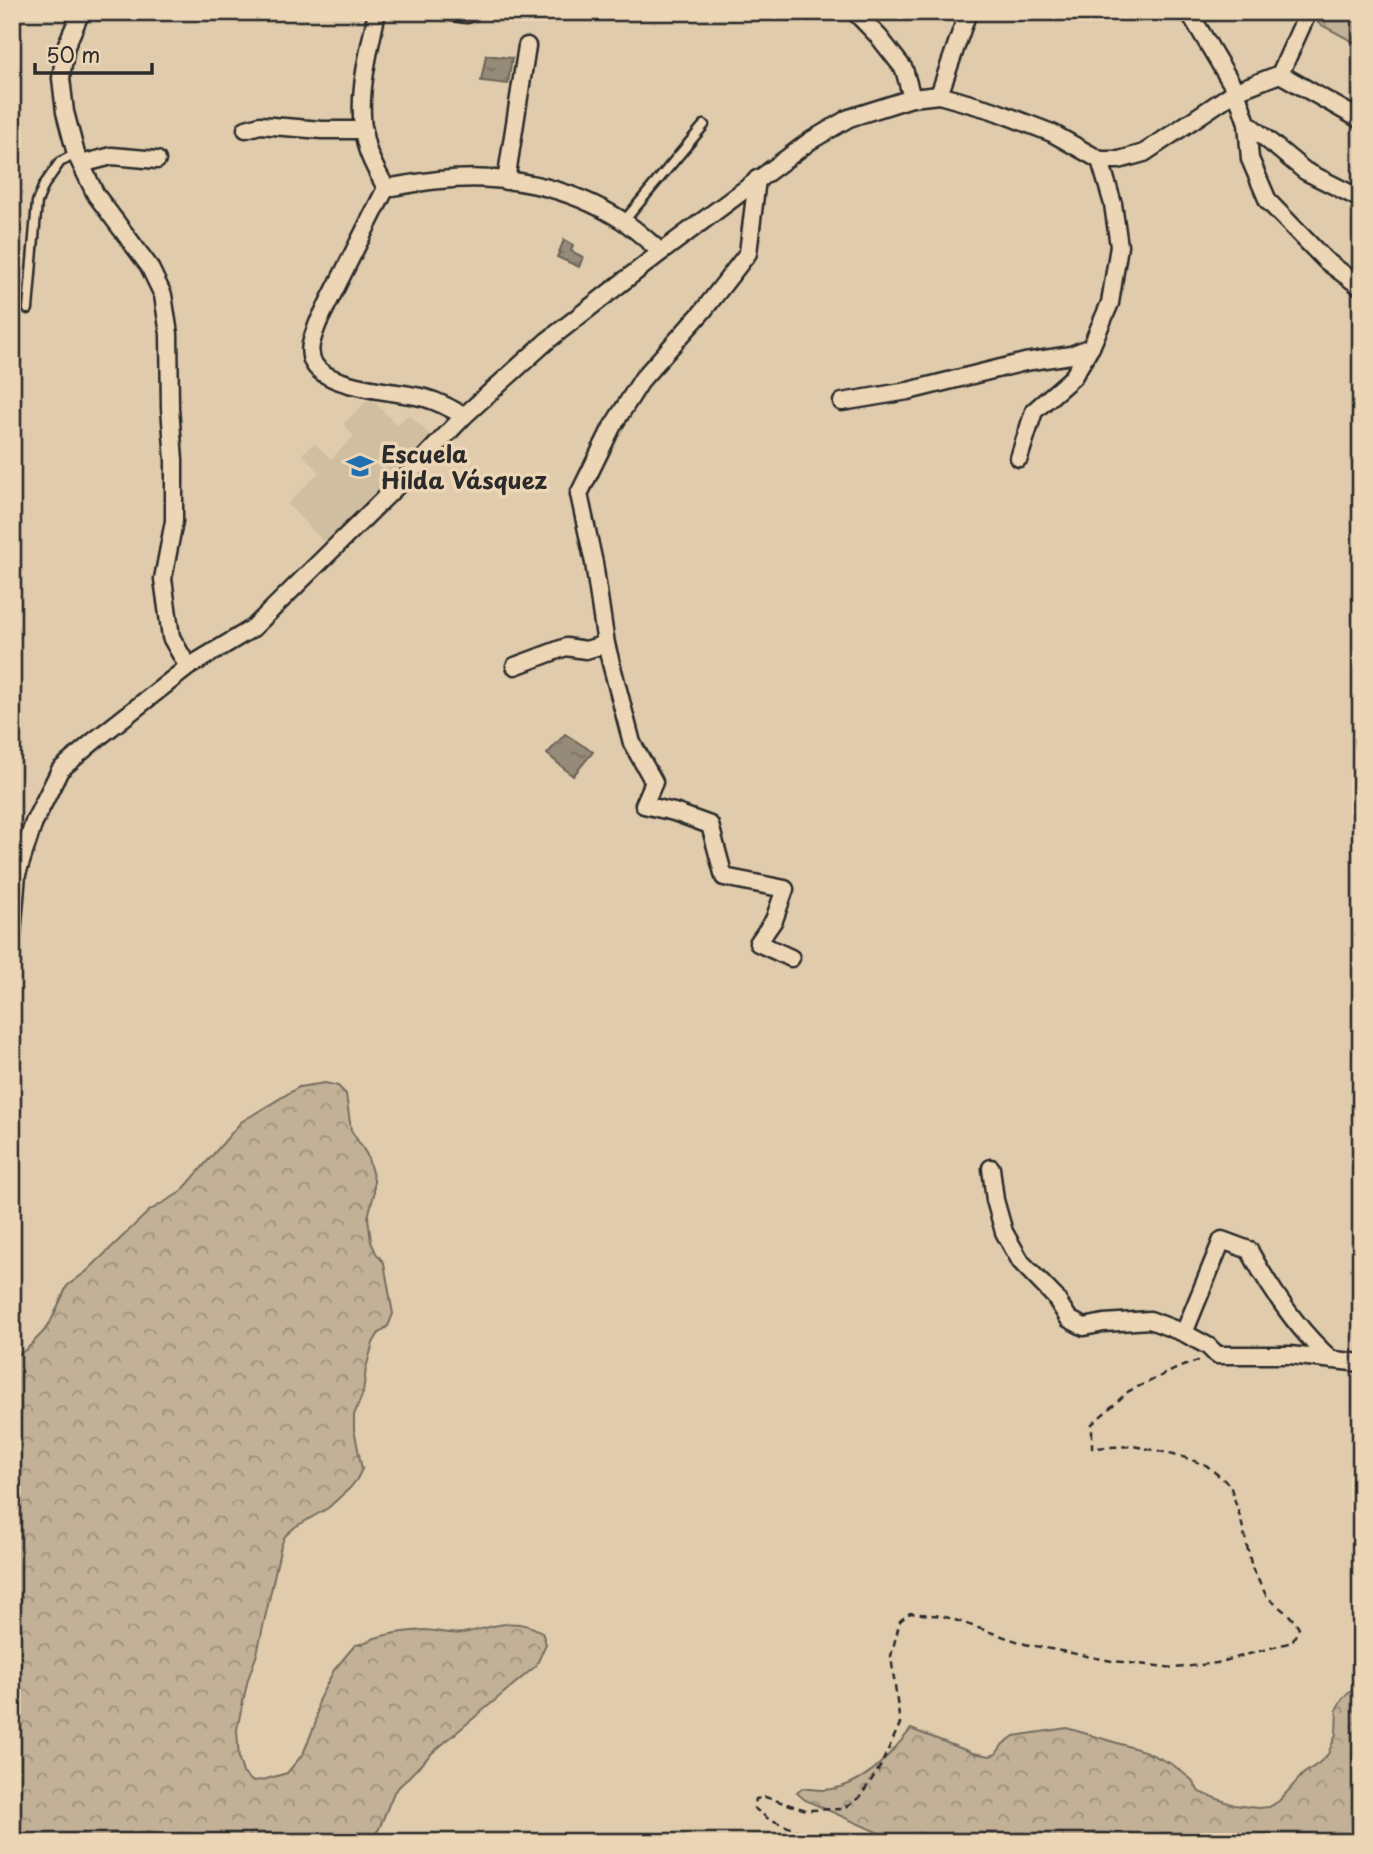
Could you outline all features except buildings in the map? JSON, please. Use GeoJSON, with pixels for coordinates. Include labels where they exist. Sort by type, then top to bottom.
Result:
{"type":"FeatureCollection","features":[{"type":"Feature","properties":{"kind":"street"},"geometry":{"type":"LineString","coordinates":[[81,12],[66,46],[61,78],[65,112],[79,159],[96,195],[149,266],[163,295],[169,334],[174,509],[163,579],[171,637],[188,667]]}},
{"type":"Feature","properties":{"kind":"street"},"geometry":{"type":"LineString","coordinates":[[377,12],[364,76],[361,113],[367,150],[386,188]]}},
{"type":"Feature","properties":{"kind":"street"},"geometry":{"type":"LineString","coordinates":[[452,12],[473,12]]}},
{"type":"Feature","properties":{"kind":"street"},"geometry":{"type":"LineString","coordinates":[[855,12],[880,37],[904,69],[912,98]]}},
{"type":"Feature","properties":{"kind":"street"},"geometry":{"type":"LineString","coordinates":[[939,95],[968,12]]}},
{"type":"Feature","properties":{"kind":"street"},"geometry":{"type":"LineString","coordinates":[[1189,12],[1236,90],[1247,123],[1250,159],[1268,201],[1325,260],[1361,287]]}},
{"type":"Feature","properties":{"kind":"street"},"geometry":{"type":"LineString","coordinates":[[12,935],[17,874],[34,822],[60,770],[188,667],[253,628],[464,416],[547,341],[661,251],[810,141],[849,118],[912,98],[939,95],[992,110],[1052,133],[1100,160],[1119,160],[1144,153],[1236,90],[1280,74],[1308,12]]}},
{"type":"Feature","properties":{"kind":"street"},"geometry":{"type":"LineString","coordinates":[[506,180],[527,46]]}},
{"type":"Feature","properties":{"kind":"street"},"geometry":{"type":"LineString","coordinates":[[1280,74],[1361,120]]}},
{"type":"Feature","properties":{"kind":"street"},"geometry":{"type":"LineString","coordinates":[[1247,123],[1305,171],[1361,199]]}},
{"type":"Feature","properties":{"kind":"street"},"geometry":{"type":"LineString","coordinates":[[246,129],[260,125],[364,130]]}},
{"type":"Feature","properties":{"kind":"street"},"geometry":{"type":"LineString","coordinates":[[79,159],[112,156],[157,160]]}},
{"type":"Feature","properties":{"kind":"street"},"geometry":{"type":"LineString","coordinates":[[1019,458],[1034,411],[1073,377],[1091,346],[1110,303],[1119,246],[1113,204],[1100,160]]}},
{"type":"Feature","properties":{"kind":"street"},"geometry":{"type":"LineString","coordinates":[[386,188],[440,180],[481,178],[542,186],[576,196],[624,221],[661,251]]}},
{"type":"Feature","properties":{"kind":"street"},"geometry":{"type":"LineString","coordinates":[[757,179],[748,253],[703,311],[643,378],[612,427],[579,494],[594,563],[606,644],[632,743],[654,782],[644,805],[710,825],[724,877],[785,889],[774,920],[758,943],[791,957]]}},
{"type":"Feature","properties":{"kind":"street"},"geometry":{"type":"LineString","coordinates":[[386,188],[318,323],[310,346],[313,362],[321,372],[334,379],[426,398],[464,416]]}},
{"type":"Feature","properties":{"kind":"street"},"geometry":{"type":"LineString","coordinates":[[842,402],[908,391],[1025,362],[1071,355],[1091,346]]}},
{"type":"Feature","properties":{"kind":"street"},"geometry":{"type":"LineString","coordinates":[[515,666],[566,647],[586,650],[606,644]]}},
{"type":"Feature","properties":{"kind":"street"},"geometry":{"type":"LineString","coordinates":[[991,1168],[995,1200],[1004,1232],[1021,1262],[1055,1297],[1069,1319],[1084,1327],[1150,1320],[1184,1333],[1208,1346],[1217,1355],[1290,1355],[1361,1363]]}},
{"type":"Feature","properties":{"kind":"street"},"geometry":{"type":"LineString","coordinates":[[1184,1333],[1222,1240],[1249,1250],[1268,1284],[1314,1344],[1332,1360]]}},
{"type":"Feature","properties":{"kind":"lane"},"geometry":{"type":"LineString","coordinates":[[624,221],[704,125]]}},
{"type":"Feature","properties":{"kind":"lane"},"geometry":{"type":"LineString","coordinates":[[28,309],[37,202],[44,185],[60,162],[79,159]]}},
{"type":"Feature","properties":{"kind":"path"},"geometry":{"type":"LineString","coordinates":[[824,1842],[767,1818],[754,1808],[756,1799],[765,1797],[806,1810],[842,1809],[860,1797],[880,1767],[900,1724],[891,1656],[900,1621],[910,1613],[943,1616],[1025,1644],[1112,1661],[1175,1668],[1217,1663],[1292,1642],[1299,1628],[1290,1616],[1268,1597],[1252,1568],[1230,1485],[1206,1465],[1174,1454],[1133,1446],[1092,1448],[1092,1424],[1129,1391],[1180,1367],[1217,1355]]}},
{"type":"Feature","properties":{"kind":"shaded area","name":"Escuela Hilda Vásquez"},"geometry":{"type":"Polygon","coordinates":[[[370,398],[397,425],[409,414],[434,439],[326,544],[287,504],[319,472],[302,454],[314,443],[331,459],[354,436],[343,424],[370,398]]]}},
{"type":"Feature","properties":{"kind":"green space"},"geometry":{"type":"Polygon","coordinates":[[[1321,12],[1361,12],[1361,46],[1318,23],[1321,12]]]}},
{"type":"Feature","properties":{"kind":"green space"},"geometry":{"type":"Polygon","coordinates":[[[325,1083],[338,1086],[346,1094],[351,1130],[367,1155],[374,1180],[374,1194],[368,1217],[371,1242],[384,1263],[393,1314],[388,1326],[379,1333],[373,1343],[363,1393],[354,1415],[362,1469],[350,1488],[328,1508],[295,1527],[285,1536],[281,1546],[237,1729],[243,1773],[252,1781],[287,1773],[303,1754],[316,1722],[318,1701],[334,1670],[355,1645],[400,1632],[424,1630],[458,1633],[503,1624],[521,1624],[542,1632],[546,1644],[536,1666],[432,1753],[394,1792],[379,1829],[368,1842],[12,1842],[12,1358],[27,1349],[44,1331],[67,1286],[87,1271],[149,1211],[181,1192],[241,1122],[299,1087],[325,1083]]]}},
{"type":"Feature","properties":{"kind":"green space"},"geometry":{"type":"Polygon","coordinates":[[[1361,1682],[1361,1842],[899,1842],[805,1800],[797,1793],[802,1788],[824,1790],[839,1787],[863,1777],[884,1760],[911,1729],[973,1753],[990,1756],[996,1754],[1003,1744],[1014,1736],[1067,1728],[1144,1751],[1172,1764],[1192,1780],[1199,1792],[1234,1805],[1269,1807],[1279,1801],[1303,1774],[1328,1754],[1336,1734],[1337,1708],[1343,1698],[1361,1682]]]}},
{"type":"Feature","properties":{"kind":"water"},"geometry":{"type":"Polygon","coordinates":[[[486,55],[512,58],[508,84],[481,81],[486,55]]]}},
{"type":"Feature","properties":{"kind":"water"},"geometry":{"type":"Polygon","coordinates":[[[564,240],[573,245],[571,251],[583,257],[579,267],[557,257],[564,240]]]}},
{"type":"Feature","properties":{"kind":"water"},"geometry":{"type":"Polygon","coordinates":[[[565,734],[593,752],[573,776],[547,754],[565,734]]]}},
{"type":"Feature","properties":{"kind":"place","name":"Escuela Hilda Vásquez"},"geometry":{"type":"Point","coordinates":[360,466]}}]}
